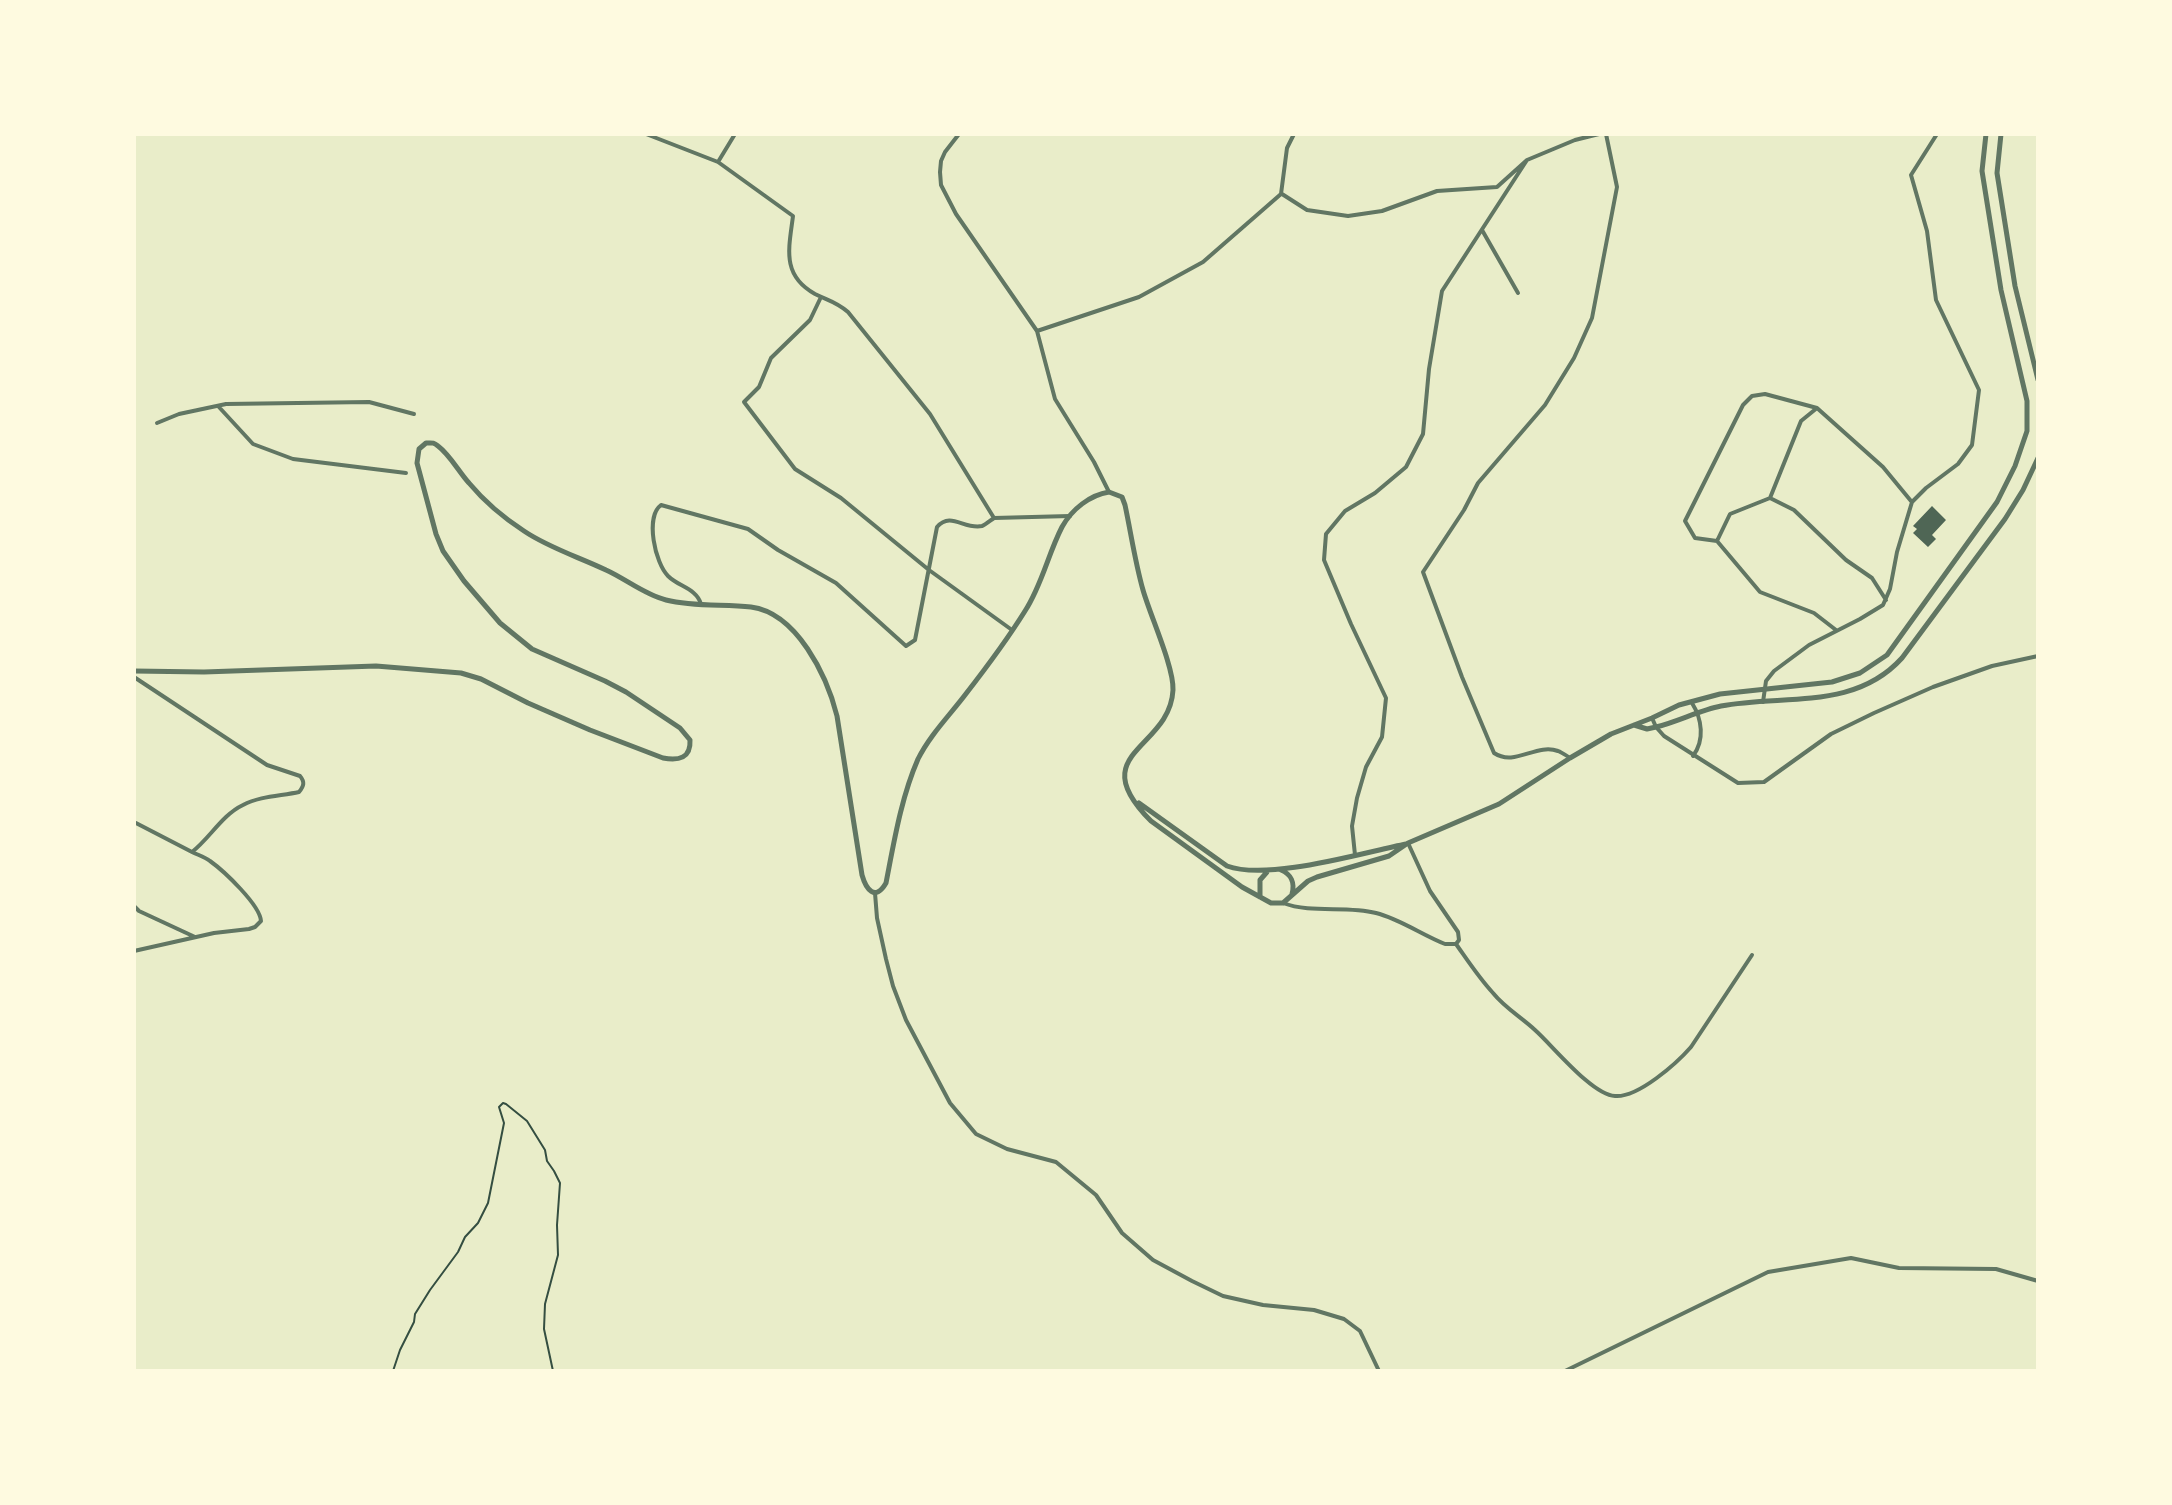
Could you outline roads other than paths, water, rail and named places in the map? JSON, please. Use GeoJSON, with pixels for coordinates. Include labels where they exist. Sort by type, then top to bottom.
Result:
{"type":"FeatureCollection","features":[{"type":"Feature","properties":{"kind":"street"},"geometry":{"type":"LineString","coordinates":[[646,134],[718,162],[793,216],[790,265],[802,285],[848,312],[930,414],[994,518]]}},
{"type":"Feature","properties":{"kind":"street"},"geometry":{"type":"LineString","coordinates":[[718,162],[735,134]]}},
{"type":"Feature","properties":{"kind":"street"},"geometry":{"type":"LineString","coordinates":[[959,134],[941,161],[941,185],[956,214],[1037,331],[1055,399],[1109,492]]}},
{"type":"Feature","properties":{"kind":"street"},"geometry":{"type":"LineString","coordinates":[[1037,331],[1139,297],[1203,262],[1281,194],[1287,148],[1294,134]]}},
{"type":"Feature","properties":{"kind":"street"},"geometry":{"type":"LineString","coordinates":[[1281,194],[1307,210],[1348,216],[1382,211],[1437,191],[1497,187],[1527,160],[1575,140],[1599,134]]}},
{"type":"Feature","properties":{"kind":"street"},"geometry":{"type":"LineString","coordinates":[[1570,758],[1552,750],[1513,758],[1494,753],[1423,572],[1478,483],[1545,405],[1574,358],[1592,318],[1617,187],[1606,134]]}},
{"type":"Feature","properties":{"kind":"street"},"geometry":{"type":"LineString","coordinates":[[1763,702],[1766,681],[1774,671],[1809,645],[1874,611],[1886,600],[1912,502],[1958,464],[1972,445],[1979,390],[1936,300],[1927,231],[1911,175],[1937,134]]}},
{"type":"Feature","properties":{"kind":"street"},"geometry":{"type":"LineString","coordinates":[[1135,800],[1227,866],[1250,871],[1286,869],[1408,843],[1499,804],[1611,734],[1690,700],[1832,682],[1869,668],[1887,655],[1997,502],[2015,466],[2027,431],[2027,401],[2001,290],[1982,171],[1986,134]]}},
{"type":"Feature","properties":{"kind":"street"},"geometry":{"type":"LineString","coordinates":[[2001,134],[1997,173],[2015,286],[2038,380]]}},
{"type":"Feature","properties":{"kind":"street"},"geometry":{"type":"LineString","coordinates":[[1355,855],[1352,826],[1357,798],[1366,767],[1382,737],[1386,698],[1324,560],[1326,534],[1345,511],[1375,493],[1406,467],[1423,434],[1429,369],[1442,291],[1527,160]]}},
{"type":"Feature","properties":{"kind":"street"},"geometry":{"type":"LineString","coordinates":[[1482,230],[1518,293]]}},
{"type":"Feature","properties":{"kind":"street"},"geometry":{"type":"LineString","coordinates":[[821,297],[810,320],[771,358],[759,387],[744,402],[795,469],[841,498],[929,570],[1012,630]]}},
{"type":"Feature","properties":{"kind":"street"},"geometry":{"type":"LineString","coordinates":[[1836,630],[1814,613],[1760,592],[1717,541],[1695,538],[1685,521],[1743,405],[1752,396],[1765,394],[1817,408],[1883,467],[1912,502]]}},
{"type":"Feature","properties":{"kind":"street"},"geometry":{"type":"LineString","coordinates":[[157,423],[179,414],[226,404],[369,402],[414,414]]}},
{"type":"Feature","properties":{"kind":"street"},"geometry":{"type":"LineString","coordinates":[[218,406],[253,444],[293,459],[406,473]]}},
{"type":"Feature","properties":{"kind":"street"},"geometry":{"type":"LineString","coordinates":[[1717,541],[1730,514],[1770,498],[1801,421],[1817,408]]}},
{"type":"Feature","properties":{"kind":"street"},"geometry":{"type":"LineString","coordinates":[[134,674],[376,666],[461,673],[481,679],[590,730],[663,758],[673,760],[685,756],[689,752],[690,740],[680,728],[626,692],[532,649],[500,623],[472,590],[443,551],[417,463],[419,449],[426,443],[437,446],[491,505],[534,538],[607,570],[660,598],[754,608],[785,622],[812,658],[827,685],[837,716],[862,875],[866,888],[875,893],[886,883],[902,809],[922,752],[1012,630],[1038,588],[1062,528],[1070,516],[1090,498],[1109,492],[1122,497],[1125,505],[1137,567],[1173,690],[1161,724],[1133,753],[1124,775],[1125,784],[1151,821],[1271,903],[1377,913],[1445,944],[1456,944]]}},
{"type":"Feature","properties":{"kind":"street"},"geometry":{"type":"LineString","coordinates":[[1633,725],[1647,729],[1723,705],[1848,692],[1886,675],[1902,658],[2005,519],[2038,458]]}},
{"type":"Feature","properties":{"kind":"street"},"geometry":{"type":"LineString","coordinates":[[1770,498],[1794,510],[1846,560],[1872,578],[1886,600]]}},
{"type":"Feature","properties":{"kind":"street"},"geometry":{"type":"LineString","coordinates":[[701,604],[695,593],[670,578],[662,568],[652,522],[655,511],[661,505],[748,529],[836,583],[906,646],[915,640],[937,527],[941,521],[952,519],[967,525],[984,526],[994,518],[1070,516]]}},
{"type":"Feature","properties":{"kind":"street"},"geometry":{"type":"LineString","coordinates":[[1652,718],[1664,736],[1738,783],[1764,782],[1831,734],[1874,713],[1992,666],[2038,656]]}},
{"type":"Feature","properties":{"kind":"street"},"geometry":{"type":"LineString","coordinates":[[134,674],[259,760],[304,780],[299,792],[253,801],[234,810],[192,852]]}},
{"type":"Feature","properties":{"kind":"street"},"geometry":{"type":"LineString","coordinates":[[1690,700],[1698,714],[1701,736],[1699,748],[1693,756]]}},
{"type":"Feature","properties":{"kind":"street"},"geometry":{"type":"LineString","coordinates":[[134,822],[208,859],[237,886],[262,918],[255,927],[134,951]]}},
{"type":"Feature","properties":{"kind":"street"},"geometry":{"type":"LineString","coordinates":[[1283,903],[1317,877],[1389,856],[1408,843]]}},
{"type":"Feature","properties":{"kind":"street"},"geometry":{"type":"LineString","coordinates":[[1408,843],[1430,891],[1455,926],[1459,936],[1456,944]]}},
{"type":"Feature","properties":{"kind":"street"},"geometry":{"type":"LineString","coordinates":[[1260,897],[1260,880],[1272,870],[1283,871],[1291,878],[1291,895]]}},
{"type":"Feature","properties":{"kind":"street"},"geometry":{"type":"LineString","coordinates":[[875,893],[886,959],[906,1020],[950,1103],[976,1134],[1007,1149],[1056,1162],[1096,1195],[1122,1233],[1153,1260],[1192,1281],[1223,1296],[1263,1305],[1314,1310],[1344,1319],[1360,1331],[1379,1371]]}},
{"type":"Feature","properties":{"kind":"street"},"geometry":{"type":"LineString","coordinates":[[134,906],[195,937]]}},
{"type":"Feature","properties":{"kind":"street"},"geometry":{"type":"LineString","coordinates":[[1456,944],[1505,1006],[1557,1050],[1586,1081],[1618,1097],[1653,1080],[1681,1058],[1752,955]]}},
{"type":"Feature","properties":{"kind":"street"},"geometry":{"type":"LineString","coordinates":[[1565,1371],[1768,1272],[1851,1258],[1899,1268],[1996,1269],[2038,1281]]}}]}
